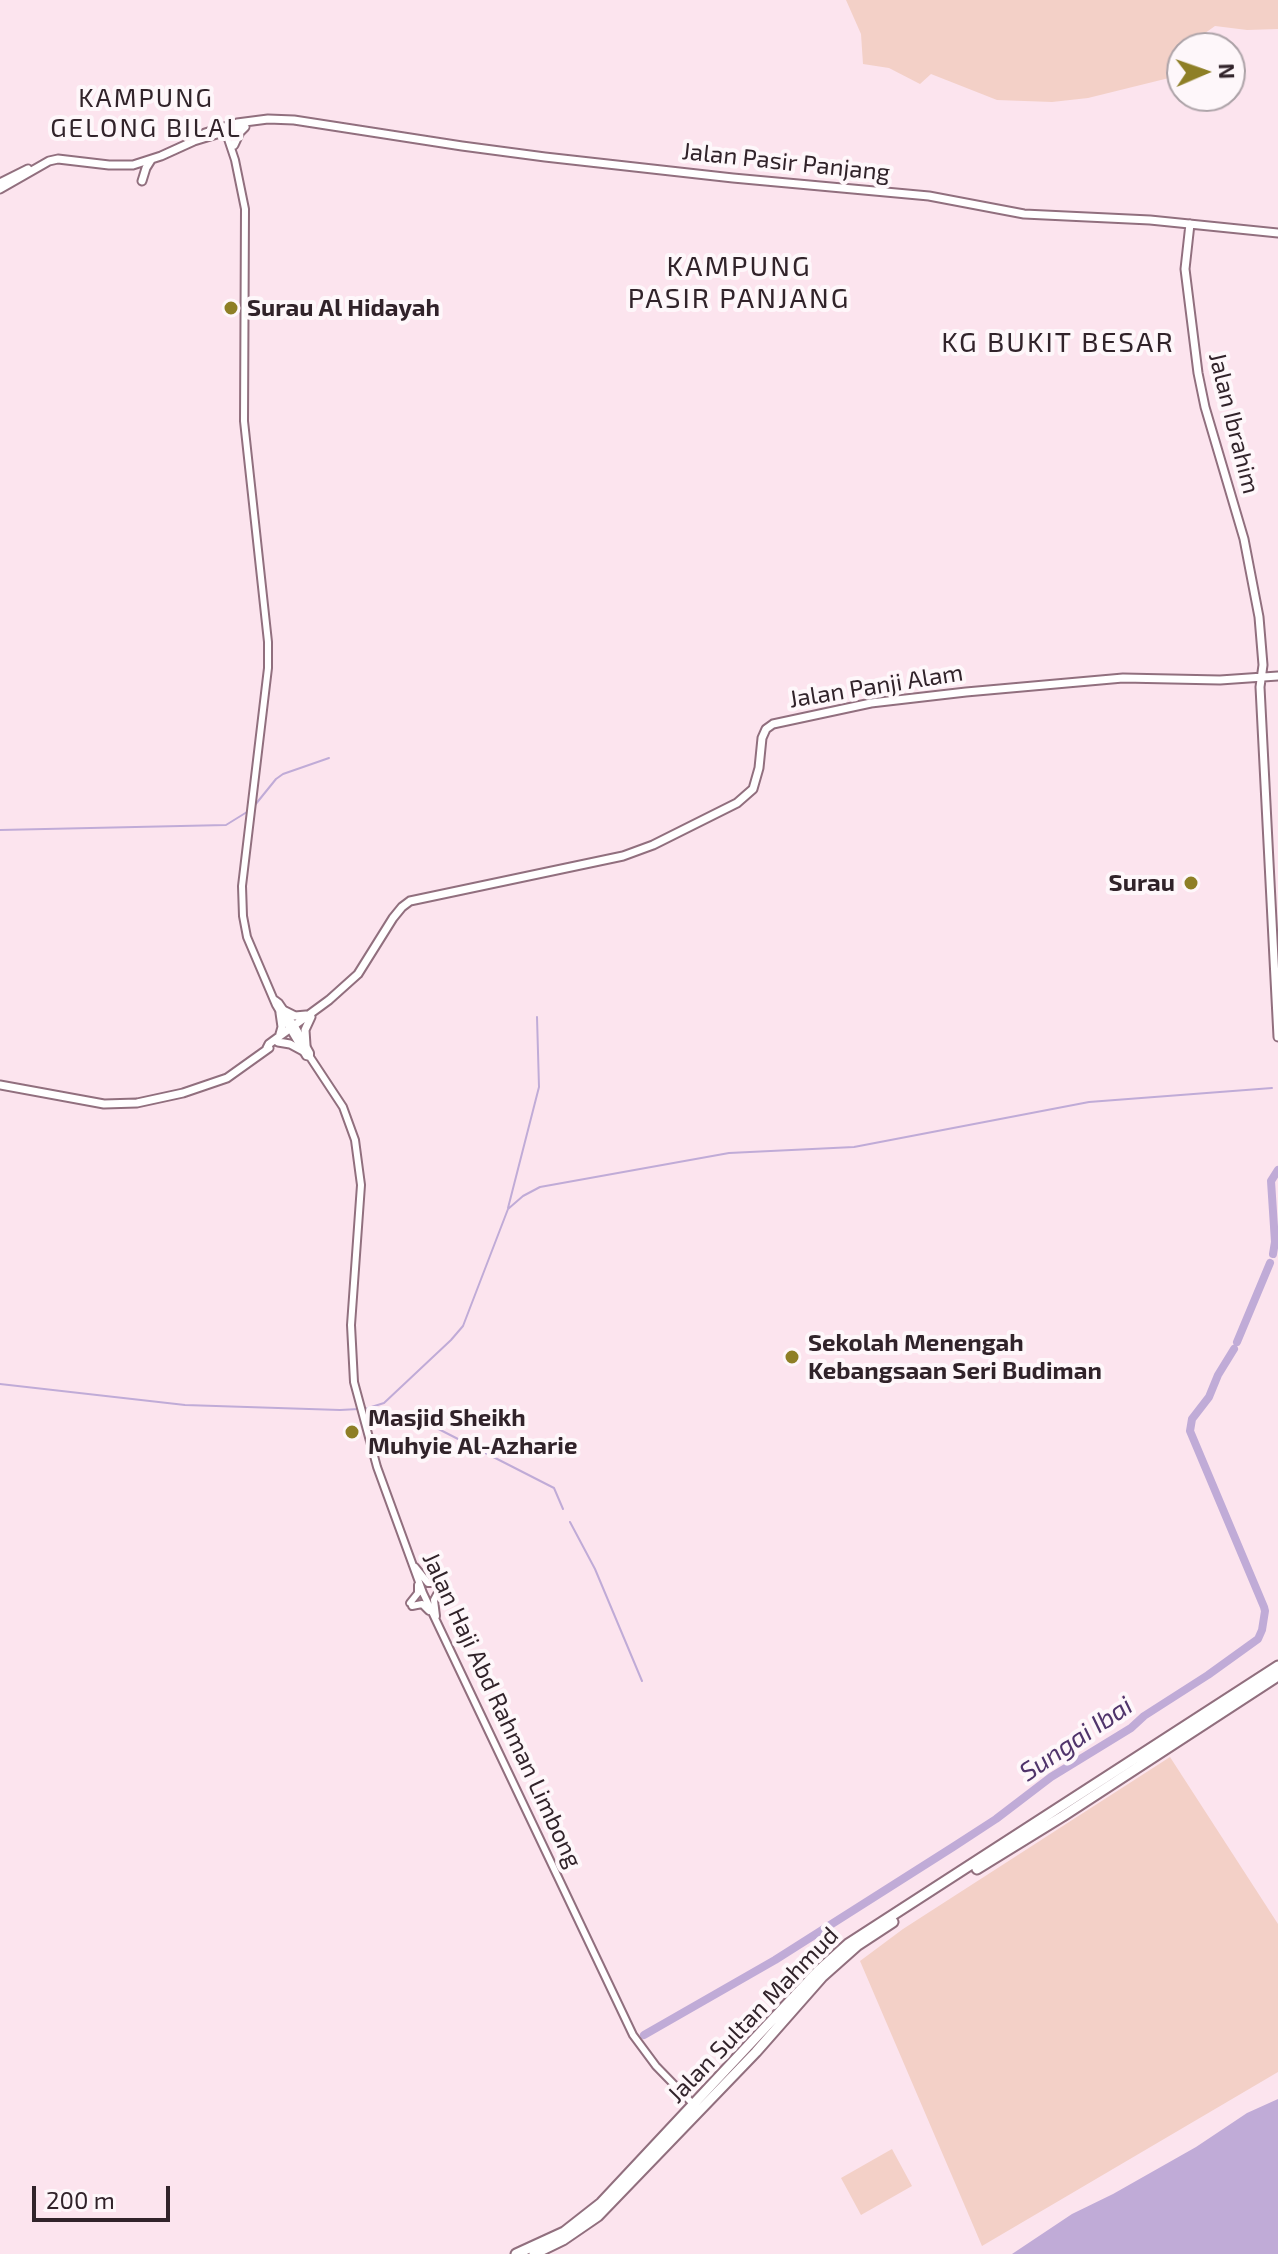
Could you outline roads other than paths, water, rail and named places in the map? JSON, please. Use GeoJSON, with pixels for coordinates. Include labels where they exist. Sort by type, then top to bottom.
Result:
{"type":"FeatureCollection","features":[{"type":"Feature","properties":{"kind":"highway","name":"Jalan Sultan Mahmud"},"geometry":{"type":"LineString","coordinates":[[1131,1767],[1278,1666]]}},
{"type":"Feature","properties":{"kind":"highway","name":"Jalan Sultan Mahmud"},"geometry":{"type":"LineString","coordinates":[[534,2254],[563,2240],[598,2216],[753,2048],[818,1971],[848,1944],[1278,1676]]}},
{"type":"Feature","properties":{"kind":"highway","name":"Jalan Sultan Mahmud"},"geometry":{"type":"LineString","coordinates":[[516,2254],[564,2232],[593,2211],[693,2104],[753,2048]]}},
{"type":"Feature","properties":{"kind":"main road"},"geometry":{"type":"LineString","coordinates":[[194,141],[196,137],[228,127],[264,119],[278,120]]}},
{"type":"Feature","properties":{"kind":"main road","name":"Jalan Pasir Panjang"},"geometry":{"type":"LineString","coordinates":[[278,120],[545,157],[929,196],[1024,214],[1120,218],[1278,233]]}},
{"type":"Feature","properties":{"kind":"main road"},"geometry":{"type":"LineString","coordinates":[[0,186],[29,174],[49,161],[58,159],[133,165],[213,136],[228,127],[278,120]]}},
{"type":"Feature","properties":{"kind":"main road"},"geometry":{"type":"LineString","coordinates":[[213,136],[232,145],[247,126]]}},
{"type":"Feature","properties":{"kind":"main road"},"geometry":{"type":"LineString","coordinates":[[142,181],[151,160]]}},
{"type":"Feature","properties":{"kind":"main road","name":"Jalan Ibrahim"},"geometry":{"type":"LineString","coordinates":[[1190,224],[1185,269],[1198,373],[1248,557],[1259,617],[1278,1037]]}},
{"type":"Feature","properties":{"kind":"main road","name":"Jalan Panji Alam"},"geometry":{"type":"LineString","coordinates":[[0,1085],[104,1104],[137,1103],[183,1093],[227,1078],[362,971],[393,918],[410,901],[617,858],[653,845],[737,803],[753,789],[762,738],[766,729],[773,724],[871,703],[1071,682],[1123,678],[1220,680],[1278,676]]}},
{"type":"Feature","properties":{"kind":"main road"},"geometry":{"type":"LineString","coordinates":[[283,1012],[309,1016],[306,1051],[279,1039],[283,1012]]}},
{"type":"Feature","properties":{"kind":"street","name":"Jalan Haji Abd Rahman Limbong"},"geometry":{"type":"LineString","coordinates":[[228,127],[245,219],[245,435],[268,642],[268,668],[242,886],[243,916],[252,951],[275,1000],[343,1107],[358,1152],[361,1185],[351,1338],[354,1382],[377,1467],[435,1617],[633,2035],[656,2066],[693,2104]]}},
{"type":"Feature","properties":{"kind":"street"},"geometry":{"type":"LineString","coordinates":[[416,1569],[428,1583],[441,1585],[434,1600],[435,1617]]}},
{"type":"Feature","properties":{"kind":"street"},"geometry":{"type":"LineString","coordinates":[[416,1569],[418,1590],[411,1604],[422,1604],[435,1617]]}},
{"type":"Feature","properties":{"kind":"waterway"},"geometry":{"type":"LineString","coordinates":[[255,805],[283,774],[329,758]]}},
{"type":"Feature","properties":{"kind":"waterway"},"geometry":{"type":"LineString","coordinates":[[0,830],[226,825],[247,812]]}},
{"type":"Feature","properties":{"kind":"waterway"},"geometry":{"type":"LineString","coordinates":[[508,1208],[539,1087],[537,1017]]}},
{"type":"Feature","properties":{"kind":"waterway"},"geometry":{"type":"LineString","coordinates":[[365,1409],[384,1403],[463,1326],[508,1209],[540,1187],[729,1153],[854,1147],[1089,1102],[1272,1088]]}},
{"type":"Feature","properties":{"kind":"waterway","name":"Sungai Ibai"},"geometry":{"type":"LineString","coordinates":[[1273,1254],[1271,1181],[1278,1170]]}},
{"type":"Feature","properties":{"kind":"waterway","name":"Sungai Ibai"},"geometry":{"type":"LineString","coordinates":[[1237,1342],[1270,1263]]}},
{"type":"Feature","properties":{"kind":"waterway","name":"Sungai Ibai"},"geometry":{"type":"LineString","coordinates":[[644,2035],[775,1960],[953,1847],[1051,1777],[1131,1728],[1258,1639],[1264,1607],[1190,1431],[1192,1419],[1209,1397],[1234,1349]]}},
{"type":"Feature","properties":{"kind":"waterway"},"geometry":{"type":"LineString","coordinates":[[0,1384],[185,1405],[359,1409]]}},
{"type":"Feature","properties":{"kind":"waterway"},"geometry":{"type":"LineString","coordinates":[[372,1408],[390,1414],[413,1416],[554,1488],[563,1509]]}},
{"type":"Feature","properties":{"kind":"waterway"},"geometry":{"type":"LineString","coordinates":[[570,1522],[595,1569],[642,1681]]}},
{"type":"Feature","properties":{"kind":"place","name":"Surau Al Hidayah"},"geometry":{"type":"Point","coordinates":[231,308]}},
{"type":"Feature","properties":{"kind":"place","name":"Surau"},"geometry":{"type":"Point","coordinates":[1191,883]}},
{"type":"Feature","properties":{"kind":"place","name":"Sekolah Menengah Kebangsaan Seri Budiman"},"geometry":{"type":"Point","coordinates":[792,1357]}},
{"type":"Feature","properties":{"kind":"place","name":"Masjid Sheikh Muhyie Al-Azharie"},"geometry":{"type":"Point","coordinates":[352,1432]}},
{"type":"Feature","properties":{"kind":"district","name":"KAMPUNG GELONG BILAL"},"geometry":{"type":"Point","coordinates":[146,113]}},
{"type":"Feature","properties":{"kind":"district","name":"KAMPUNG PASIR PANJANG"},"geometry":{"type":"Point","coordinates":[739,283]}},
{"type":"Feature","properties":{"kind":"district","name":"KG BUKIT BESAR"},"geometry":{"type":"Point","coordinates":[1058,343]}}]}
